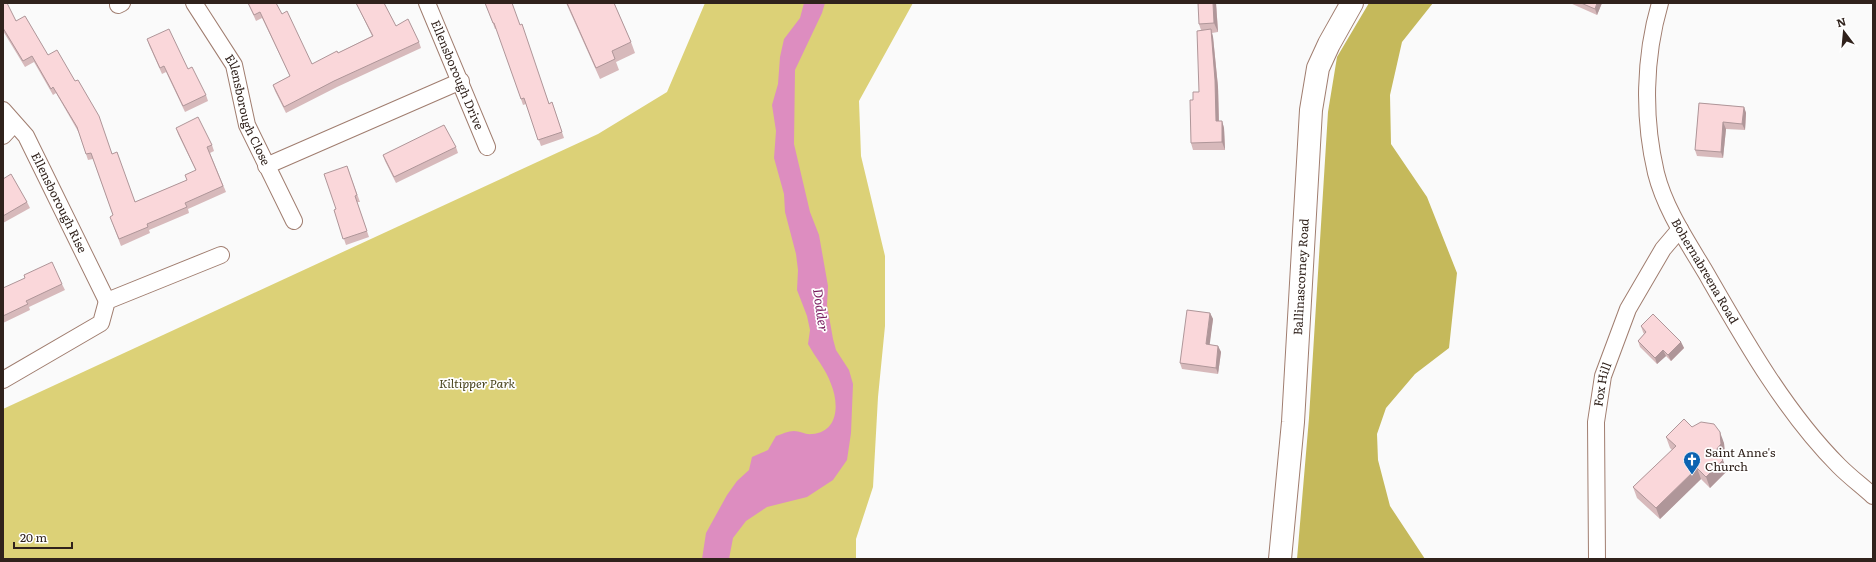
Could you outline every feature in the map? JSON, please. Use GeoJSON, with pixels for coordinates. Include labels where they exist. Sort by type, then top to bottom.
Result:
{"type":"FeatureCollection","features":[{"type":"Feature","properties":{"kind":"main road","name":"Ballinascorney Road"},"geometry":{"type":"LineString","coordinates":[[1280,559],[1293,422],[1312,104],[1318,68],[1328,44],[1352,3]]}},
{"type":"Feature","properties":{"kind":"street","name":"Ellensborough Close"},"geometry":{"type":"LineString","coordinates":[[194,3],[234,65],[247,125],[294,221]]}},
{"type":"Feature","properties":{"kind":"street","name":"Ellensborough Drive"},"geometry":{"type":"LineString","coordinates":[[427,3],[488,147]]}},
{"type":"Feature","properties":{"kind":"street","name":"Bohernabreena Road"},"geometry":{"type":"LineString","coordinates":[[1660,3],[1651,44],[1647,74],[1648,111],[1656,174],[1668,205],[1724,306],[1771,381],[1814,438],[1839,466],[1873,496]]}},
{"type":"Feature","properties":{"kind":"street"},"geometry":{"type":"LineString","coordinates":[[266,166],[461,81]]}},
{"type":"Feature","properties":{"kind":"street","name":"Ellensborough Rise"},"geometry":{"type":"LineString","coordinates":[[3,110],[26,136],[107,301]]}},
{"type":"Feature","properties":{"kind":"street"},"geometry":{"type":"LineString","coordinates":[[3,136],[14,124]]}},
{"type":"Feature","properties":{"kind":"street","name":"Fox Hill"},"geometry":{"type":"LineString","coordinates":[[1597,559],[1596,422],[1603,376],[1628,309],[1663,249],[1680,229]]}},
{"type":"Feature","properties":{"kind":"street"},"geometry":{"type":"LineString","coordinates":[[3,380],[101,323],[107,301],[221,254]]}},
{"type":"Feature","properties":{"kind":"green space","name":"Kiltipper Park"},"geometry":{"type":"Polygon","coordinates":[[[705,3],[913,3],[859,101],[861,156],[885,256],[885,326],[878,397],[873,487],[856,539],[856,559],[3,559],[3,409],[598,134],[667,92],[705,3]]]}},
{"type":"Feature","properties":{"kind":"shaded area"},"geometry":{"type":"Polygon","coordinates":[[[1369,3],[1433,3],[1402,42],[1390,95],[1391,144],[1427,197],[1457,273],[1449,348],[1415,374],[1386,408],[1377,434],[1378,460],[1390,506],[1425,559],[1297,559],[1309,418],[1328,112],[1337,57],[1369,3]]]}},
{"type":"Feature","properties":{"kind":"water","name":"Dodder"},"geometry":{"type":"Polygon","coordinates":[[[804,3],[825,3],[822,13],[795,70],[794,144],[810,212],[819,235],[828,286],[827,305],[833,339],[836,350],[849,370],[853,384],[851,433],[847,460],[833,480],[807,497],[767,507],[746,521],[733,538],[729,559],[702,559],[706,533],[727,495],[737,481],[749,470],[752,457],[768,450],[776,436],[794,431],[810,434],[821,432],[832,422],[835,415],[836,408],[834,392],[831,384],[808,344],[810,330],[807,316],[797,290],[798,270],[796,254],[785,212],[784,194],[774,158],[776,131],[772,105],[778,84],[780,57],[784,39],[800,18],[804,3]]]}},
{"type":"Feature","properties":{"kind":"building"},"geometry":{"type":"Polygon","coordinates":[[[3,3],[7,3],[16,21],[25,16],[48,55],[57,50],[75,81],[78,80],[99,116],[112,154],[117,152],[135,202],[187,180],[185,175],[196,170],[176,128],[198,117],[212,145],[207,147],[223,186],[185,203],[187,207],[147,224],[148,227],[119,239],[110,217],[113,215],[91,153],[86,154],[77,127],[53,87],[51,89],[32,56],[23,61],[3,28],[3,3]]]}},
{"type":"Feature","properties":{"kind":"building"},"geometry":{"type":"Polygon","coordinates":[[[248,3],[276,3],[282,14],[287,11],[312,64],[337,51],[338,53],[373,36],[356,3],[384,3],[396,26],[408,19],[419,42],[334,81],[284,107],[273,85],[290,76],[260,12],[254,15],[248,3]]]}},
{"type":"Feature","properties":{"kind":"building"},"geometry":{"type":"Polygon","coordinates":[[[485,3],[512,3],[520,25],[522,24],[549,104],[552,102],[562,132],[538,140],[524,98],[521,99],[494,23],[485,3]]]}},
{"type":"Feature","properties":{"kind":"building"},"geometry":{"type":"Polygon","coordinates":[[[567,3],[614,3],[631,42],[612,51],[615,59],[596,68],[567,3]]]}},
{"type":"Feature","properties":{"kind":"building"},"geometry":{"type":"Polygon","coordinates":[[[1198,3],[1213,3],[1214,23],[1199,24],[1198,3]]]}},
{"type":"Feature","properties":{"kind":"building"},"geometry":{"type":"Polygon","coordinates":[[[1581,3],[1597,3],[1595,9],[1581,3]]]}},
{"type":"Feature","properties":{"kind":"building"},"geometry":{"type":"Polygon","coordinates":[[[169,29],[188,69],[192,67],[206,95],[183,106],[164,66],[160,68],[147,39],[169,29]]]}},
{"type":"Feature","properties":{"kind":"building"},"geometry":{"type":"Polygon","coordinates":[[[1211,29],[1215,80],[1216,121],[1222,121],[1222,142],[1191,143],[1190,100],[1193,100],[1193,92],[1199,92],[1197,31],[1211,29]]]}},
{"type":"Feature","properties":{"kind":"building"},"geometry":{"type":"Polygon","coordinates":[[[1699,103],[1744,107],[1742,124],[1723,122],[1721,152],[1695,150],[1699,103]]]}},
{"type":"Feature","properties":{"kind":"building"},"geometry":{"type":"Polygon","coordinates":[[[444,125],[456,147],[394,177],[383,155],[444,125]]]}},
{"type":"Feature","properties":{"kind":"building"},"geometry":{"type":"Polygon","coordinates":[[[347,166],[367,231],[343,239],[334,210],[336,209],[324,174],[347,166]]]}},
{"type":"Feature","properties":{"kind":"building"},"geometry":{"type":"Polygon","coordinates":[[[11,174],[27,202],[3,216],[3,179],[11,174]]]}},
{"type":"Feature","properties":{"kind":"building"},"geometry":{"type":"Polygon","coordinates":[[[52,262],[62,284],[26,301],[28,304],[3,316],[3,288],[25,278],[24,275],[52,262]]]}},
{"type":"Feature","properties":{"kind":"building"},"geometry":{"type":"Polygon","coordinates":[[[1187,310],[1210,313],[1206,344],[1218,346],[1216,368],[1180,363],[1187,310]]]}},
{"type":"Feature","properties":{"kind":"building"},"geometry":{"type":"Polygon","coordinates":[[[1653,314],[1681,342],[1668,355],[1663,350],[1655,358],[1638,341],[1646,332],[1641,326],[1653,314]]]}},
{"type":"Feature","properties":{"kind":"building","name":"Saint Anne's Church"},"geometry":{"type":"Polygon","coordinates":[[[1684,419],[1692,427],[1701,422],[1714,424],[1720,432],[1721,444],[1716,450],[1723,460],[1706,477],[1697,468],[1656,508],[1633,487],[1676,446],[1666,437],[1684,419]]]}},
{"type":"Feature","properties":{"kind":"place","name":"Saint Anne's Church"},"geometry":{"type":"Point","coordinates":[1692,475]}}]}
